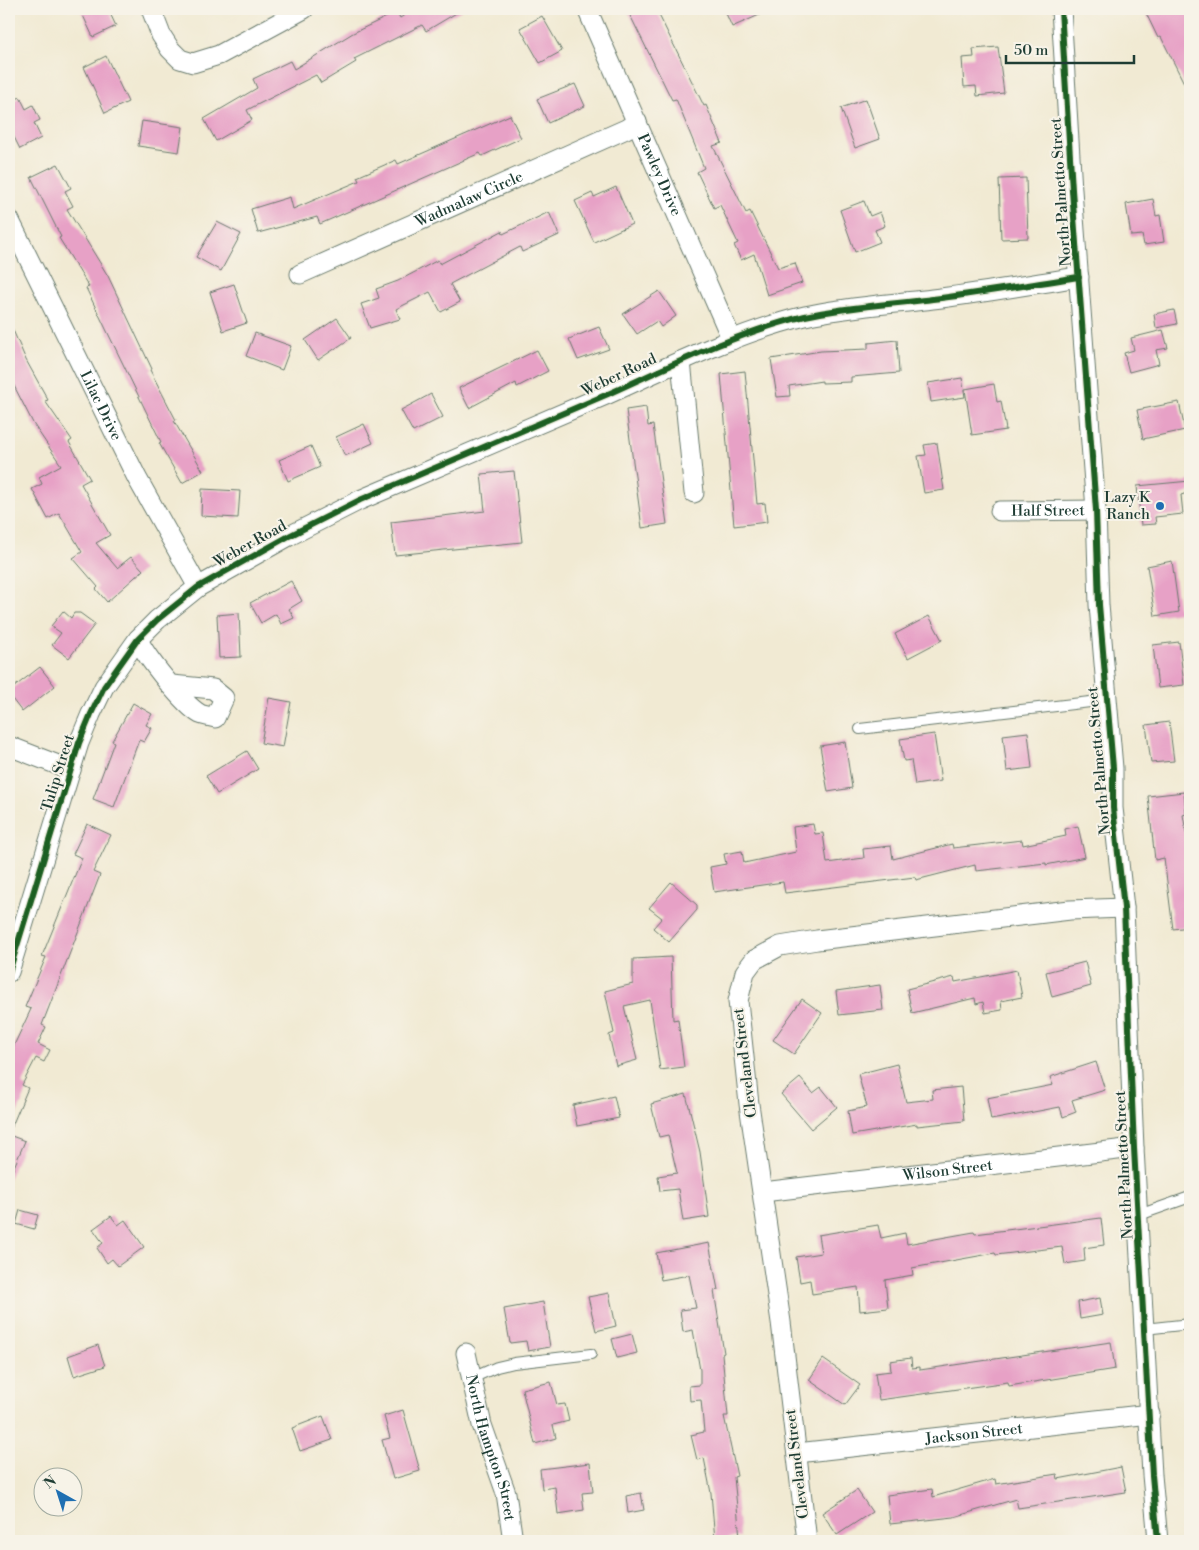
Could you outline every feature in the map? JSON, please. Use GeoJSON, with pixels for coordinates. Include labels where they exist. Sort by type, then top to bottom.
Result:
{"type":"FeatureCollection","features":[{"type":"Feature","properties":{"kind":"street"},"geometry":{"type":"LineString","coordinates":[[151,9],[161,35],[170,49],[180,58],[193,63],[219,55],[304,9]]}},
{"type":"Feature","properties":{"kind":"street","name":"Pawley Drive"},"geometry":{"type":"LineString","coordinates":[[587,9],[732,340]]}},
{"type":"Feature","properties":{"kind":"street","name":"North Palmetto Street"},"geometry":{"type":"LineString","coordinates":[[1061,9],[1072,190],[1096,510],[1097,564],[1113,768],[1113,808],[1124,908],[1134,1148],[1158,1541]]}},
{"type":"Feature","properties":{"kind":"street","name":"Wadmalaw Circle"},"geometry":{"type":"LineString","coordinates":[[300,274],[626,129],[637,122]]}},
{"type":"Feature","properties":{"kind":"street","name":"Lilac Drive"},"geometry":{"type":"LineString","coordinates":[[9,219],[128,460],[198,587]]}},
{"type":"Feature","properties":{"kind":"street","name":"Weber Road"},"geometry":{"type":"LineString","coordinates":[[198,587],[289,536],[360,500],[732,340],[806,316],[1080,278]]}},
{"type":"Feature","properties":{"kind":"street"},"geometry":{"type":"LineString","coordinates":[[681,361],[694,493]]}},
{"type":"Feature","properties":{"kind":"street","name":"Half Street"},"geometry":{"type":"LineString","coordinates":[[1000,511],[1096,510]]}},
{"type":"Feature","properties":{"kind":"street","name":"Tulip Street"},"geometry":{"type":"LineString","coordinates":[[9,972],[79,743],[104,687],[138,639],[177,602],[198,587]]}},
{"type":"Feature","properties":{"kind":"street"},"geometry":{"type":"LineString","coordinates":[[138,639],[143,651],[172,685]]}},
{"type":"Feature","properties":{"kind":"street"},"geometry":{"type":"LineString","coordinates":[[9,746],[72,770]]}},
{"type":"Feature","properties":{"kind":"street","name":"Cleveland Street"},"geometry":{"type":"LineString","coordinates":[[806,1541],[797,1453],[746,1077],[738,1001],[745,972],[754,960],[780,946],[1070,910],[1124,908]]}},
{"type":"Feature","properties":{"kind":"street","name":"Wilson Street"},"geometry":{"type":"LineString","coordinates":[[763,1192],[1134,1148]]}},
{"type":"Feature","properties":{"kind":"street","name":"North Hampton Street"},"geometry":{"type":"LineString","coordinates":[[466,1353],[482,1425],[506,1494],[513,1541]]}},
{"type":"Feature","properties":{"kind":"street","name":"Jackson Street"},"geometry":{"type":"LineString","coordinates":[[797,1453],[1150,1414]]}},
{"type":"Feature","properties":{"kind":"lane"},"geometry":{"type":"LineString","coordinates":[[860,729],[1107,700]]}},
{"type":"Feature","properties":{"kind":"lane"},"geometry":{"type":"LineString","coordinates":[[1138,1216],[1190,1197]]}},
{"type":"Feature","properties":{"kind":"lane"},"geometry":{"type":"LineString","coordinates":[[1144,1329],[1190,1324]]}},
{"type":"Feature","properties":{"kind":"lane"},"geometry":{"type":"LineString","coordinates":[[472,1378],[497,1367],[514,1363],[591,1354]]}},
{"type":"Feature","properties":{"kind":"building"},"geometry":{"type":"Polygon","coordinates":[[[80,9],[108,9],[116,26],[93,37],[80,9]]]}},
{"type":"Feature","properties":{"kind":"building"},"geometry":{"type":"Polygon","coordinates":[[[414,9],[463,9],[426,31],[422,25],[354,59],[356,62],[321,83],[316,75],[247,110],[252,120],[216,141],[204,119],[257,88],[253,79],[290,61],[294,69],[353,33],[397,12],[400,18],[414,9]]]}},
{"type":"Feature","properties":{"kind":"building"},"geometry":{"type":"Polygon","coordinates":[[[627,9],[656,9],[704,106],[706,105],[722,143],[713,146],[746,213],[750,211],[778,268],[795,263],[802,283],[767,295],[754,254],[741,260],[734,245],[738,243],[720,205],[714,208],[697,172],[704,168],[676,99],[672,100],[627,9]]]}},
{"type":"Feature","properties":{"kind":"building"},"geometry":{"type":"Polygon","coordinates":[[[724,9],[773,9],[732,27],[724,9]]]}},
{"type":"Feature","properties":{"kind":"building"},"geometry":{"type":"Polygon","coordinates":[[[1144,9],[1190,9],[1190,95],[1161,37],[1158,38],[1144,9]]]}},
{"type":"Feature","properties":{"kind":"building"},"geometry":{"type":"Polygon","coordinates":[[[542,16],[562,51],[540,63],[520,28],[542,16]]]}},
{"type":"Feature","properties":{"kind":"building"},"geometry":{"type":"Polygon","coordinates":[[[998,47],[1004,93],[977,96],[976,86],[964,87],[962,58],[974,57],[973,49],[998,47]]]}},
{"type":"Feature","properties":{"kind":"building"},"geometry":{"type":"Polygon","coordinates":[[[106,56],[128,102],[105,113],[84,67],[106,56]]]}},
{"type":"Feature","properties":{"kind":"building"},"geometry":{"type":"Polygon","coordinates":[[[575,84],[585,106],[548,123],[537,99],[575,84]]]}},
{"type":"Feature","properties":{"kind":"building"},"geometry":{"type":"Polygon","coordinates":[[[20,97],[26,109],[33,105],[40,120],[34,123],[41,138],[20,149],[9,127],[9,103],[20,97]]]}},
{"type":"Feature","properties":{"kind":"building"},"geometry":{"type":"Polygon","coordinates":[[[866,99],[880,139],[855,148],[841,108],[866,99]]]}},
{"type":"Feature","properties":{"kind":"building"},"geometry":{"type":"Polygon","coordinates":[[[510,115],[521,138],[482,156],[480,153],[320,224],[317,217],[258,233],[251,209],[290,197],[293,209],[359,181],[357,177],[396,160],[398,164],[510,115]]]}},
{"type":"Feature","properties":{"kind":"building"},"geometry":{"type":"Polygon","coordinates":[[[142,121],[183,127],[179,152],[138,146],[142,121]]]}},
{"type":"Feature","properties":{"kind":"building"},"geometry":{"type":"Polygon","coordinates":[[[58,164],[71,188],[65,191],[73,206],[67,209],[108,276],[152,369],[150,370],[176,420],[174,421],[203,471],[182,483],[159,443],[161,442],[86,288],[89,287],[59,238],[61,237],[31,177],[58,164]]]}},
{"type":"Feature","properties":{"kind":"building"},"geometry":{"type":"Polygon","coordinates":[[[1026,178],[1028,238],[1001,239],[999,179],[1026,178]]]}},
{"type":"Feature","properties":{"kind":"building"},"geometry":{"type":"Polygon","coordinates":[[[616,187],[632,224],[594,242],[575,201],[592,193],[594,197],[616,187]]]}},
{"type":"Feature","properties":{"kind":"building"},"geometry":{"type":"Polygon","coordinates":[[[1153,199],[1156,216],[1160,215],[1164,242],[1144,245],[1142,235],[1131,236],[1126,204],[1153,199]]]}},
{"type":"Feature","properties":{"kind":"building"},"geometry":{"type":"Polygon","coordinates":[[[864,201],[870,216],[880,212],[885,226],[875,230],[880,242],[855,252],[840,210],[864,201]]]}},
{"type":"Feature","properties":{"kind":"building"},"geometry":{"type":"Polygon","coordinates":[[[549,212],[559,235],[522,252],[520,247],[450,284],[460,302],[441,312],[430,292],[396,309],[400,319],[370,328],[361,304],[379,298],[376,289],[398,281],[438,260],[440,264],[502,231],[503,234],[549,212]]]}},
{"type":"Feature","properties":{"kind":"building"},"geometry":{"type":"Polygon","coordinates":[[[217,222],[241,234],[221,271],[196,257],[217,222]]]}},
{"type":"Feature","properties":{"kind":"building"},"geometry":{"type":"Polygon","coordinates":[[[234,284],[247,323],[223,331],[210,292],[234,284]]]}},
{"type":"Feature","properties":{"kind":"building"},"geometry":{"type":"Polygon","coordinates":[[[659,291],[676,316],[661,327],[657,321],[637,334],[623,314],[659,291]]]}},
{"type":"Feature","properties":{"kind":"building"},"geometry":{"type":"Polygon","coordinates":[[[1174,310],[1177,324],[1156,328],[1154,314],[1174,310]]]}},
{"type":"Feature","properties":{"kind":"building"},"geometry":{"type":"Polygon","coordinates":[[[337,318],[351,338],[318,360],[305,340],[337,318]]]}},
{"type":"Feature","properties":{"kind":"building"},"geometry":{"type":"Polygon","coordinates":[[[9,321],[26,360],[48,400],[45,401],[72,440],[69,442],[90,479],[81,484],[110,535],[96,543],[117,568],[131,557],[143,570],[107,602],[96,589],[98,587],[73,558],[82,552],[59,513],[48,519],[32,489],[42,484],[39,477],[61,465],[34,425],[9,376],[9,321]]]}},
{"type":"Feature","properties":{"kind":"building"},"geometry":{"type":"Polygon","coordinates":[[[599,327],[609,349],[578,360],[569,339],[599,327]]]}},
{"type":"Feature","properties":{"kind":"building"},"geometry":{"type":"Polygon","coordinates":[[[1163,330],[1168,348],[1156,350],[1159,364],[1129,372],[1124,353],[1134,350],[1131,338],[1163,330]]]}},
{"type":"Feature","properties":{"kind":"building"},"geometry":{"type":"Polygon","coordinates":[[[255,333],[291,346],[282,370],[246,356],[255,333]]]}},
{"type":"Feature","properties":{"kind":"building"},"geometry":{"type":"Polygon","coordinates":[[[897,340],[899,373],[851,377],[851,382],[822,383],[822,381],[789,386],[790,396],[777,397],[771,359],[821,351],[868,349],[868,343],[897,340]]]}},
{"type":"Feature","properties":{"kind":"building"},"geometry":{"type":"Polygon","coordinates":[[[537,350],[548,371],[517,387],[516,383],[469,408],[459,388],[537,350]]]}},
{"type":"Feature","properties":{"kind":"building"},"geometry":{"type":"Polygon","coordinates":[[[745,371],[757,504],[765,503],[767,522],[734,526],[721,374],[745,371]]]}},
{"type":"Feature","properties":{"kind":"building"},"geometry":{"type":"Polygon","coordinates":[[[962,378],[965,397],[931,402],[928,383],[962,378]]]}},
{"type":"Feature","properties":{"kind":"building"},"geometry":{"type":"Polygon","coordinates":[[[994,384],[997,402],[1001,401],[1006,430],[972,435],[965,389],[994,384]]]}},
{"type":"Feature","properties":{"kind":"building"},"geometry":{"type":"Polygon","coordinates":[[[431,394],[443,417],[413,432],[401,410],[431,394]]]}},
{"type":"Feature","properties":{"kind":"building"},"geometry":{"type":"Polygon","coordinates":[[[1179,402],[1185,430],[1143,439],[1137,410],[1179,402]]]}},
{"type":"Feature","properties":{"kind":"building"},"geometry":{"type":"Polygon","coordinates":[[[646,407],[648,426],[653,425],[667,524],[642,528],[626,410],[646,407]]]}},
{"type":"Feature","properties":{"kind":"building"},"geometry":{"type":"Polygon","coordinates":[[[364,424],[373,443],[345,456],[336,437],[364,424]]]}},
{"type":"Feature","properties":{"kind":"building"},"geometry":{"type":"Polygon","coordinates":[[[937,443],[944,490],[924,493],[918,456],[926,455],[924,445],[937,443]]]}},
{"type":"Feature","properties":{"kind":"building"},"geometry":{"type":"Polygon","coordinates":[[[311,446],[320,467],[288,481],[279,460],[311,446]]]}},
{"type":"Feature","properties":{"kind":"building"},"geometry":{"type":"Polygon","coordinates":[[[514,471],[522,542],[395,555],[391,522],[485,511],[481,474],[514,471]]]}},
{"type":"Feature","properties":{"kind":"building","name":"Lazy K Ranch"},"geometry":{"type":"Polygon","coordinates":[[[1190,481],[1190,492],[1181,495],[1183,514],[1155,517],[1156,524],[1141,525],[1137,486],[1190,481]]]}},
{"type":"Feature","properties":{"kind":"building"},"geometry":{"type":"Polygon","coordinates":[[[202,489],[240,491],[238,518],[201,516],[202,489]]]}},
{"type":"Feature","properties":{"kind":"building"},"geometry":{"type":"Polygon","coordinates":[[[1172,561],[1179,612],[1155,616],[1147,566],[1172,561]]]}},
{"type":"Feature","properties":{"kind":"building"},"geometry":{"type":"Polygon","coordinates":[[[291,581],[302,601],[289,609],[294,618],[281,624],[276,614],[261,623],[250,603],[291,581]]]}},
{"type":"Feature","properties":{"kind":"building"},"geometry":{"type":"Polygon","coordinates":[[[63,611],[71,618],[74,613],[80,613],[95,624],[69,658],[52,645],[61,633],[51,626],[63,611]]]}},
{"type":"Feature","properties":{"kind":"building"},"geometry":{"type":"Polygon","coordinates":[[[239,613],[241,657],[219,658],[217,615],[239,613]]]}},
{"type":"Feature","properties":{"kind":"building"},"geometry":{"type":"Polygon","coordinates":[[[929,616],[942,640],[908,658],[895,634],[929,616]]]}},
{"type":"Feature","properties":{"kind":"building"},"geometry":{"type":"Polygon","coordinates":[[[1179,642],[1184,685],[1158,688],[1153,645],[1179,642]]]}},
{"type":"Feature","properties":{"kind":"building"},"geometry":{"type":"Polygon","coordinates":[[[40,667],[55,686],[22,712],[9,695],[9,691],[40,667]]]}},
{"type":"Feature","properties":{"kind":"building"},"geometry":{"type":"Polygon","coordinates":[[[269,698],[291,702],[283,747],[261,743],[269,698]]]}},
{"type":"Feature","properties":{"kind":"building"},"geometry":{"type":"Polygon","coordinates":[[[133,703],[152,714],[146,725],[152,728],[144,742],[139,740],[114,807],[93,799],[114,742],[112,741],[133,703]]]}},
{"type":"Feature","properties":{"kind":"building"},"geometry":{"type":"Polygon","coordinates":[[[1169,722],[1174,761],[1151,763],[1146,725],[1169,722]]]}},
{"type":"Feature","properties":{"kind":"building"},"geometry":{"type":"Polygon","coordinates":[[[1028,732],[1032,768],[1007,771],[1003,735],[1028,732]]]}},
{"type":"Feature","properties":{"kind":"building"},"geometry":{"type":"Polygon","coordinates":[[[934,734],[941,781],[915,785],[911,760],[904,761],[900,739],[934,734]]]}},
{"type":"Feature","properties":{"kind":"building"},"geometry":{"type":"Polygon","coordinates":[[[845,742],[852,788],[828,792],[820,746],[845,742]]]}},
{"type":"Feature","properties":{"kind":"building"},"geometry":{"type":"Polygon","coordinates":[[[247,751],[258,769],[217,794],[206,776],[247,751]]]}},
{"type":"Feature","properties":{"kind":"building"},"geometry":{"type":"Polygon","coordinates":[[[1184,792],[1186,814],[1183,815],[1190,855],[1190,927],[1173,929],[1164,858],[1155,860],[1148,796],[1184,792]]]}},
{"type":"Feature","properties":{"kind":"building"},"geometry":{"type":"Polygon","coordinates":[[[87,824],[111,835],[93,872],[100,875],[42,1025],[46,1027],[38,1044],[50,1050],[44,1062],[36,1058],[22,1085],[28,1088],[9,1133],[9,1056],[31,1009],[25,1007],[46,957],[42,956],[82,858],[73,854],[87,824]]]}},
{"type":"Feature","properties":{"kind":"building"},"geometry":{"type":"Polygon","coordinates":[[[813,824],[815,834],[823,833],[827,863],[864,858],[863,849],[891,846],[893,859],[952,844],[953,848],[1022,840],[1023,845],[1066,836],[1065,829],[1078,826],[1085,857],[1046,865],[1046,863],[976,871],[975,865],[916,880],[915,877],[785,893],[783,882],[714,892],[710,867],[726,864],[724,854],[742,851],[744,863],[796,852],[793,827],[813,824]]]}},
{"type":"Feature","properties":{"kind":"building"},"geometry":{"type":"Polygon","coordinates":[[[671,882],[697,905],[697,910],[669,942],[653,928],[662,918],[649,908],[671,882]]]}},
{"type":"Feature","properties":{"kind":"building"},"geometry":{"type":"Polygon","coordinates":[[[671,957],[673,1020],[678,1019],[684,1067],[660,1070],[650,1000],[624,1006],[637,1060],[616,1066],[609,1035],[614,1033],[605,991],[633,984],[633,959],[671,957]]]}},
{"type":"Feature","properties":{"kind":"building"},"geometry":{"type":"Polygon","coordinates":[[[1085,962],[1091,986],[1052,997],[1046,972],[1085,962]]]}},
{"type":"Feature","properties":{"kind":"building"},"geometry":{"type":"Polygon","coordinates":[[[1017,970],[1022,997],[1001,1001],[1002,1010],[985,1013],[983,1002],[976,1004],[975,998],[912,1013],[907,989],[954,977],[955,982],[1017,970]]]}},
{"type":"Feature","properties":{"kind":"building"},"geometry":{"type":"Polygon","coordinates":[[[880,985],[883,1010],[839,1015],[836,991],[880,985]]]}},
{"type":"Feature","properties":{"kind":"building"},"geometry":{"type":"Polygon","coordinates":[[[802,999],[822,1013],[794,1054],[773,1040],[802,999]]]}},
{"type":"Feature","properties":{"kind":"building"},"geometry":{"type":"Polygon","coordinates":[[[1096,1062],[1105,1090],[1072,1100],[1076,1112],[1063,1117],[1060,1107],[991,1120],[987,1098],[1053,1085],[1050,1077],[1096,1062]]]}},
{"type":"Feature","properties":{"kind":"building"},"geometry":{"type":"Polygon","coordinates":[[[897,1064],[906,1102],[933,1099],[932,1090],[961,1087],[964,1121],[917,1126],[917,1124],[852,1135],[848,1111],[867,1107],[858,1074],[897,1064]]]}},
{"type":"Feature","properties":{"kind":"building"},"geometry":{"type":"Polygon","coordinates":[[[800,1078],[813,1093],[821,1087],[837,1107],[811,1129],[781,1094],[800,1078]]]}},
{"type":"Feature","properties":{"kind":"building"},"geometry":{"type":"Polygon","coordinates":[[[686,1094],[700,1152],[709,1217],[683,1221],[678,1189],[660,1191],[658,1176],[677,1173],[668,1135],[659,1137],[651,1104],[686,1094]]]}},
{"type":"Feature","properties":{"kind":"building"},"geometry":{"type":"Polygon","coordinates":[[[614,1096],[619,1118],[577,1126],[573,1105],[614,1096]]]}},
{"type":"Feature","properties":{"kind":"building"},"geometry":{"type":"Polygon","coordinates":[[[9,1135],[25,1141],[9,1179],[9,1135]]]}},
{"type":"Feature","properties":{"kind":"building"},"geometry":{"type":"Polygon","coordinates":[[[20,1210],[38,1215],[34,1229],[16,1224],[20,1210]]]}},
{"type":"Feature","properties":{"kind":"building"},"geometry":{"type":"Polygon","coordinates":[[[111,1216],[118,1225],[125,1220],[144,1247],[118,1266],[112,1259],[107,1263],[97,1248],[103,1243],[93,1229],[111,1216]]]}},
{"type":"Feature","properties":{"kind":"building"},"geometry":{"type":"Polygon","coordinates":[[[1101,1218],[1104,1245],[1084,1248],[1085,1261],[1065,1264],[1062,1247],[996,1255],[995,1253],[912,1268],[913,1275],[885,1280],[888,1308],[860,1311],[858,1287],[812,1294],[810,1280],[800,1282],[796,1257],[821,1253],[818,1235],[878,1225],[881,1238],[905,1233],[907,1244],[974,1232],[975,1234],[1101,1218]]]}},
{"type":"Feature","properties":{"kind":"building"},"geometry":{"type":"Polygon","coordinates":[[[709,1243],[718,1290],[714,1291],[724,1353],[722,1354],[728,1416],[724,1416],[737,1476],[734,1477],[740,1537],[715,1540],[711,1493],[704,1458],[697,1460],[691,1435],[704,1432],[701,1400],[690,1401],[689,1386],[700,1385],[700,1370],[693,1330],[683,1332],[680,1310],[696,1308],[689,1275],[661,1280],[656,1253],[709,1243]]]}},
{"type":"Feature","properties":{"kind":"building"},"geometry":{"type":"Polygon","coordinates":[[[609,1293],[616,1326],[596,1331],[588,1297],[609,1293]]]}},
{"type":"Feature","properties":{"kind":"building"},"geometry":{"type":"Polygon","coordinates":[[[1100,1298],[1103,1315],[1080,1319],[1078,1302],[1100,1298]]]}},
{"type":"Feature","properties":{"kind":"building"},"geometry":{"type":"Polygon","coordinates":[[[543,1302],[550,1347],[528,1351],[526,1341],[510,1343],[504,1309],[543,1302]]]}},
{"type":"Feature","properties":{"kind":"building"},"geometry":{"type":"Polygon","coordinates":[[[632,1334],[637,1353],[617,1358],[612,1339],[632,1334]]]}},
{"type":"Feature","properties":{"kind":"building"},"geometry":{"type":"Polygon","coordinates":[[[1111,1342],[1115,1369],[1009,1386],[1008,1382],[879,1400],[875,1373],[891,1371],[890,1361],[911,1358],[912,1368],[920,1367],[920,1370],[1111,1342]]]}},
{"type":"Feature","properties":{"kind":"building"},"geometry":{"type":"Polygon","coordinates":[[[98,1345],[105,1366],[74,1376],[68,1356],[98,1345]]]}},
{"type":"Feature","properties":{"kind":"building"},"geometry":{"type":"Polygon","coordinates":[[[823,1359],[860,1385],[845,1405],[809,1380],[823,1359]]]}},
{"type":"Feature","properties":{"kind":"building"},"geometry":{"type":"Polygon","coordinates":[[[551,1382],[557,1405],[565,1404],[569,1421],[553,1425],[556,1438],[535,1444],[522,1389],[551,1382]]]}},
{"type":"Feature","properties":{"kind":"building"},"geometry":{"type":"Polygon","coordinates":[[[403,1410],[420,1471],[393,1479],[382,1440],[390,1438],[384,1416],[403,1410]]]}},
{"type":"Feature","properties":{"kind":"building"},"geometry":{"type":"Polygon","coordinates":[[[323,1416],[332,1440],[300,1451],[292,1428],[323,1416]]]}},
{"type":"Feature","properties":{"kind":"building"},"geometry":{"type":"Polygon","coordinates":[[[590,1463],[593,1492],[582,1493],[584,1510],[558,1514],[555,1487],[542,1489],[540,1469],[590,1463]]]}},
{"type":"Feature","properties":{"kind":"building"},"geometry":{"type":"Polygon","coordinates":[[[1121,1467],[1126,1492],[1018,1508],[1016,1499],[954,1517],[890,1524],[887,1495],[932,1489],[933,1497],[995,1479],[996,1484],[1057,1474],[1058,1479],[1121,1467]]]}},
{"type":"Feature","properties":{"kind":"building"},"geometry":{"type":"Polygon","coordinates":[[[857,1490],[872,1512],[837,1535],[822,1513],[857,1490]]]}},
{"type":"Feature","properties":{"kind":"building"},"geometry":{"type":"Polygon","coordinates":[[[641,1493],[644,1510],[628,1513],[626,1496],[641,1493]]]}},
{"type":"Feature","properties":{"kind":"cycle path"},"geometry":{"type":"LineString","coordinates":[[1061,9],[1072,190],[1096,510],[1099,605],[1113,768],[1113,808],[1124,908],[1134,1148],[1152,1475],[1158,1541]]}},
{"type":"Feature","properties":{"kind":"cycle path"},"geometry":{"type":"LineString","coordinates":[[9,972],[79,743],[104,687],[138,639],[157,620],[198,587],[289,536],[360,500],[730,340],[755,331],[805,316],[856,307],[958,296],[1079,277]]}},
{"type":"Feature","properties":{"kind":"place","name":"Lazy K Ranch"},"geometry":{"type":"Point","coordinates":[1160,506]}}]}
